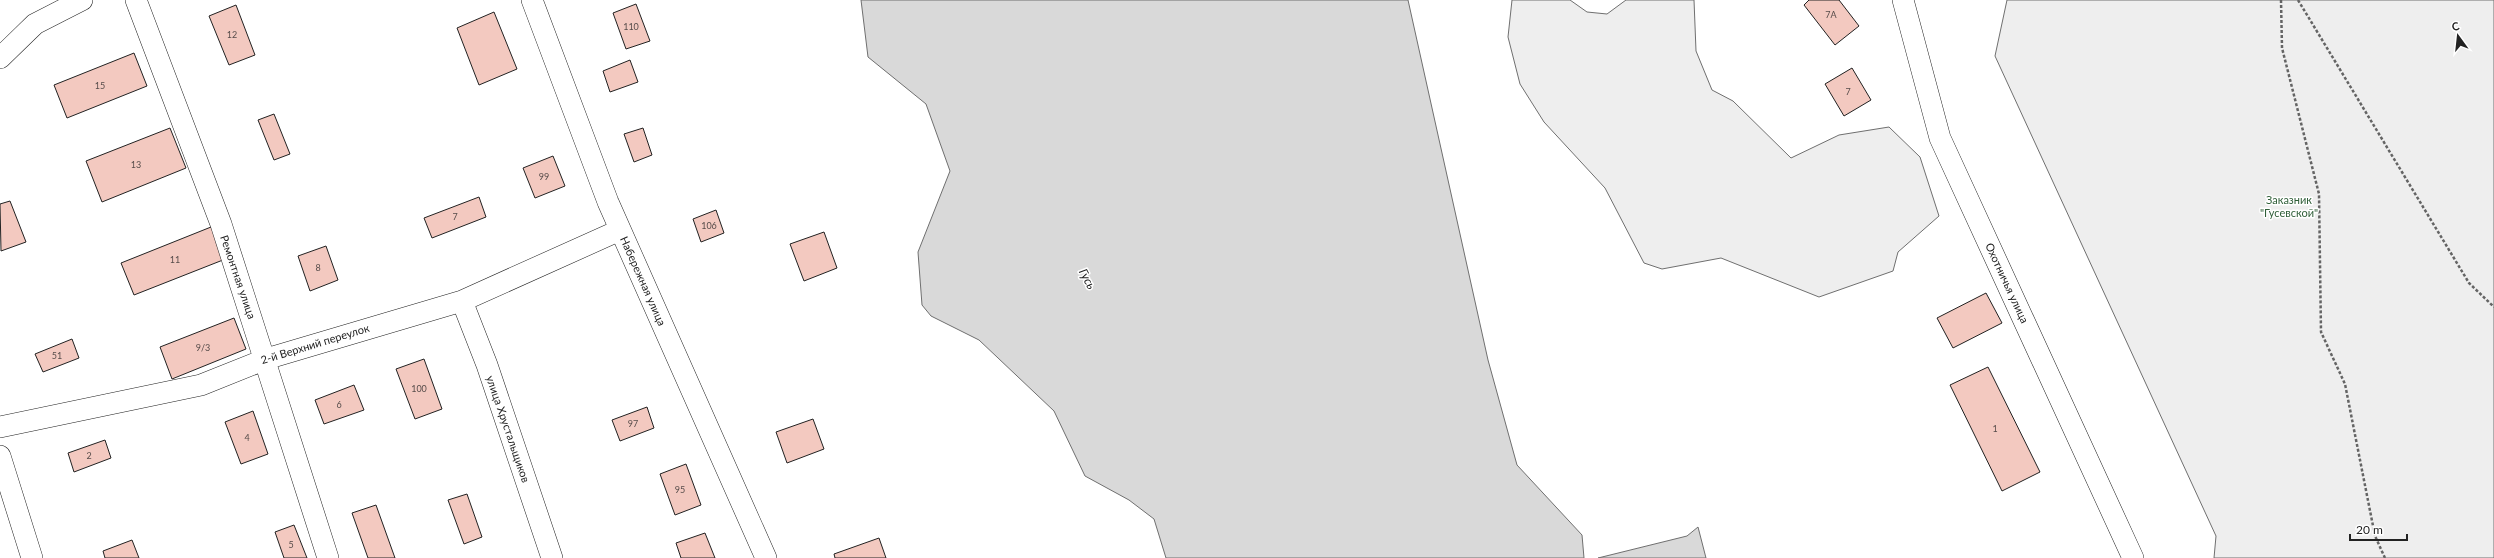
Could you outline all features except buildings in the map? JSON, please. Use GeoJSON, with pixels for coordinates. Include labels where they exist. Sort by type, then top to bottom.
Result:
{"type":"FeatureCollection","features":[{"type":"Feature","properties":{"kind":"street"},"geometry":{"type":"LineString","coordinates":[[0,58],[35,24],[82,0]]}},
{"type":"Feature","properties":{"kind":"street","name":"Ремонтная улица"},"geometry":{"type":"LineString","coordinates":[[136,0],[207,185],[266,359],[328,558]]}},
{"type":"Feature","properties":{"kind":"street","name":"Набережная улица"},"geometry":{"type":"LineString","coordinates":[[532,0],[620,230],[766,558]]}},
{"type":"Feature","properties":{"kind":"street","name":"Охотничья улица"},"geometry":{"type":"LineString","coordinates":[[1903,0],[1940,138],[2134,558]]}},
{"type":"Feature","properties":{"kind":"street","name":"2-й Верхний переулок"},"geometry":{"type":"LineString","coordinates":[[0,427],[132,398],[201,385],[266,359],[462,301],[620,230]]}},
{"type":"Feature","properties":{"kind":"street","name":"улица Хрустальщиков"},"geometry":{"type":"LineString","coordinates":[[462,301],[486,365],[552,558]]}},
{"type":"Feature","properties":{"kind":"street"},"geometry":{"type":"LineString","coordinates":[[0,456],[32,558]]}},
{"type":"Feature","properties":{"kind":"path"},"geometry":{"type":"LineString","coordinates":[[2281,0],[2282,48],[2319,194],[2321,332],[2345,384],[2375,536],[2385,558]]}},
{"type":"Feature","properties":{"kind":"path"},"geometry":{"type":"LineString","coordinates":[[2298,0],[2469,283],[2494,308]]}},
{"type":"Feature","properties":{"kind":"green space"},"geometry":{"type":"Polygon","coordinates":[[[1512,0],[1570,0],[1587,12],[1607,14],[1626,0],[1694,0],[1696,51],[1712,90],[1733,101],[1791,158],[1839,135],[1889,127],[1920,157],[1939,216],[1898,252],[1893,271],[1819,297],[1721,258],[1662,269],[1644,263],[1605,188],[1544,122],[1520,84],[1508,37],[1512,0]]]}},
{"type":"Feature","properties":{"kind":"green space","name":"Заказник \"Гусевской\""},"geometry":{"type":"Polygon","coordinates":[[[2007,0],[2494,0],[2494,558],[2214,558],[2216,536],[1995,56],[2007,0]]]}},
{"type":"Feature","properties":{"kind":"water","name":"Гусь"},"geometry":{"type":"Polygon","coordinates":[[[861,0],[1408,0],[1488,360],[1517,465],[1582,535],[1584,558],[1166,558],[1154,519],[1129,500],[1085,476],[1054,411],[979,340],[931,316],[922,305],[918,252],[950,171],[926,104],[868,57],[861,0]]]}},
{"type":"Feature","properties":{"kind":"water"},"geometry":{"type":"Polygon","coordinates":[[[1698,527],[1706,558],[1598,558],[1687,536],[1698,527]]]}}]}
